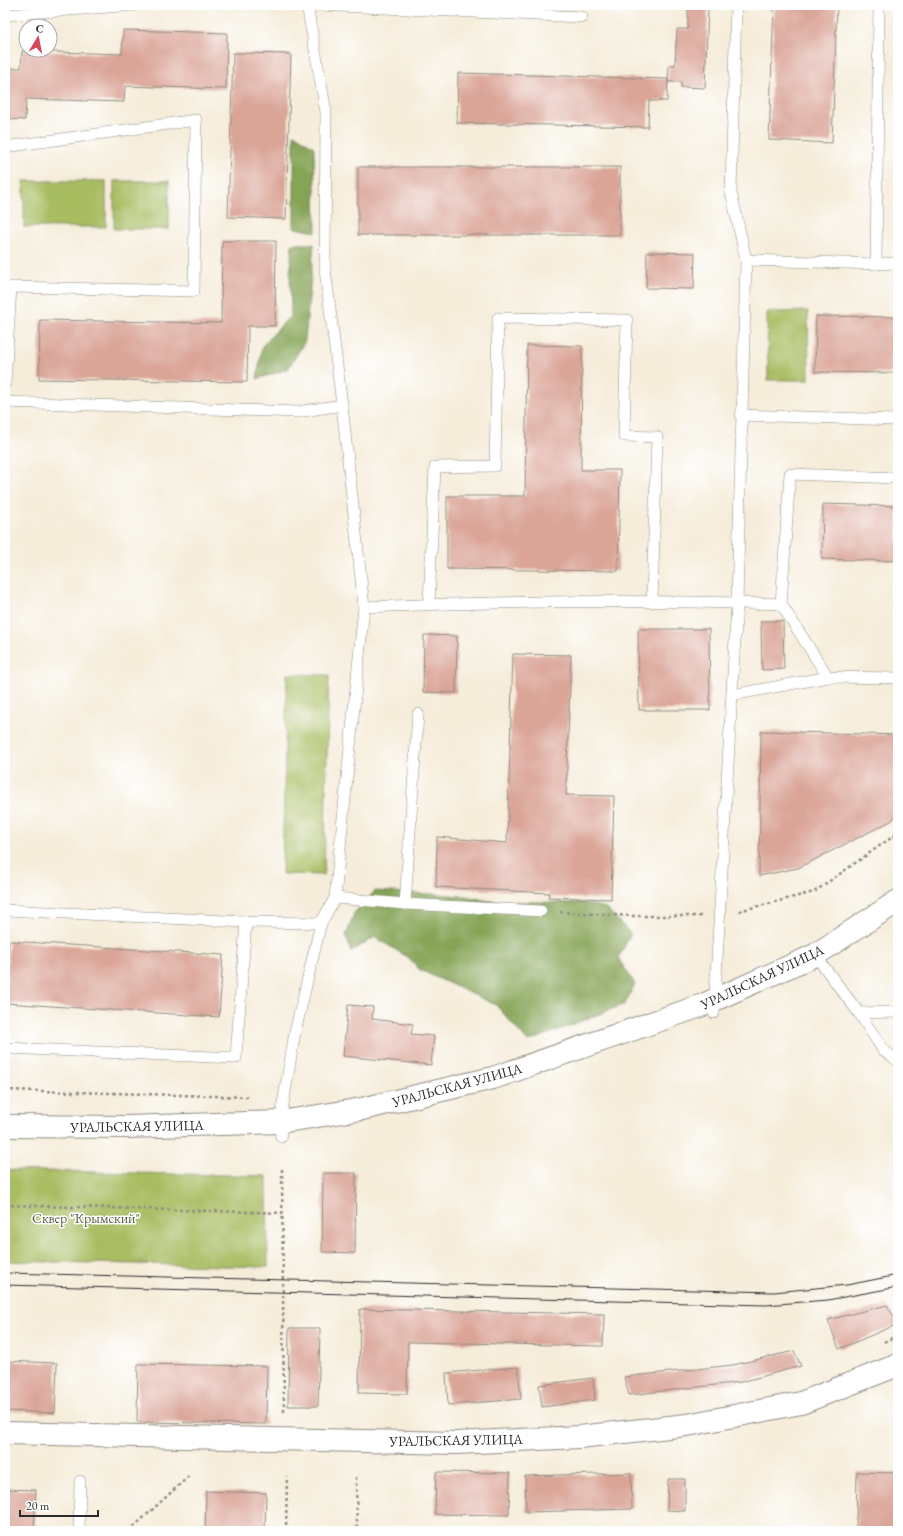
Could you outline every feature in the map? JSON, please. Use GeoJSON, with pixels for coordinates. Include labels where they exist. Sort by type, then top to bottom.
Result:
{"type":"FeatureCollection","features":[{"type":"Feature","properties":{"kind":"main road","name":"УРАЛЬСКАЯ УЛИЦА"},"geometry":{"type":"LineString","coordinates":[[818,960],[898,902]]}},
{"type":"Feature","properties":{"kind":"main road","name":"УРАЛЬСКАЯ УЛИЦА"},"geometry":{"type":"LineString","coordinates":[[5,1139],[144,1140],[281,1130],[408,1112],[515,1084],[590,1059],[818,960],[898,916]]}},
{"type":"Feature","properties":{"kind":"main road","name":"УРАЛЬСКАЯ УЛИЦА"},"geometry":{"type":"LineString","coordinates":[[5,1126],[281,1130]]}},
{"type":"Feature","properties":{"kind":"main road","name":"УРАЛЬСКАЯ УЛИЦА"},"geometry":{"type":"LineString","coordinates":[[5,1433],[456,1443],[579,1437],[687,1425],[801,1403],[898,1365]]}},
{"type":"Feature","properties":{"kind":"lane"},"geometry":{"type":"LineString","coordinates":[[5,15],[134,5]]}},
{"type":"Feature","properties":{"kind":"lane"},"geometry":{"type":"LineString","coordinates":[[281,1130],[294,1032],[321,923],[335,898],[364,607],[342,405],[325,269],[326,112],[307,5]]}},
{"type":"Feature","properties":{"kind":"lane"},"geometry":{"type":"LineString","coordinates":[[318,5],[582,17]]}},
{"type":"Feature","properties":{"kind":"lane"},"geometry":{"type":"LineString","coordinates":[[715,1006],[737,602],[746,260],[731,192],[736,5]]}},
{"type":"Feature","properties":{"kind":"lane"},"geometry":{"type":"LineString","coordinates":[[876,264],[879,5]]}},
{"type":"Feature","properties":{"kind":"lane"},"geometry":{"type":"LineString","coordinates":[[5,147],[196,120],[194,291],[11,287],[5,383]]}},
{"type":"Feature","properties":{"kind":"lane"},"geometry":{"type":"LineString","coordinates":[[746,260],[876,264],[898,263]]}},
{"type":"Feature","properties":{"kind":"lane"},"geometry":{"type":"LineString","coordinates":[[429,604],[435,467],[495,466],[498,318],[627,320],[624,436],[657,437],[652,601]]}},
{"type":"Feature","properties":{"kind":"lane"},"geometry":{"type":"LineString","coordinates":[[5,402],[297,412],[342,405]]}},
{"type":"Feature","properties":{"kind":"lane"},"geometry":{"type":"LineString","coordinates":[[741,415],[898,420]]}},
{"type":"Feature","properties":{"kind":"lane"},"geometry":{"type":"LineString","coordinates":[[828,677],[781,604],[790,474],[898,478]]}},
{"type":"Feature","properties":{"kind":"lane"},"geometry":{"type":"LineString","coordinates":[[364,607],[429,604],[652,601],[781,604]]}},
{"type":"Feature","properties":{"kind":"lane"},"geometry":{"type":"LineString","coordinates":[[732,695],[828,677],[898,678]]}},
{"type":"Feature","properties":{"kind":"lane"},"geometry":{"type":"LineString","coordinates":[[405,904],[418,714]]}},
{"type":"Feature","properties":{"kind":"lane"},"geometry":{"type":"LineString","coordinates":[[335,898],[405,904],[541,911]]}},
{"type":"Feature","properties":{"kind":"lane"},"geometry":{"type":"LineString","coordinates":[[5,910],[246,922],[321,923]]}},
{"type":"Feature","properties":{"kind":"lane"},"geometry":{"type":"LineString","coordinates":[[5,1048],[236,1058],[246,922]]}},
{"type":"Feature","properties":{"kind":"lane"},"geometry":{"type":"LineString","coordinates":[[818,960],[859,1013],[883,1050],[898,1061]]}},
{"type":"Feature","properties":{"kind":"lane"},"geometry":{"type":"LineString","coordinates":[[859,1013],[898,1012]]}},
{"type":"Feature","properties":{"kind":"lane"},"geometry":{"type":"LineString","coordinates":[[79,1531],[80,1481]]}},
{"type":"Feature","properties":{"kind":"path"},"geometry":{"type":"LineString","coordinates":[[541,911],[633,916],[720,916],[814,892],[898,833]]}},
{"type":"Feature","properties":{"kind":"path"},"geometry":{"type":"LineString","coordinates":[[5,1090],[250,1097]]}},
{"type":"Feature","properties":{"kind":"path"},"geometry":{"type":"LineString","coordinates":[[282,1169],[284,1417],[292,1417]]}},
{"type":"Feature","properties":{"kind":"path"},"geometry":{"type":"LineString","coordinates":[[5,1205],[283,1212]]}},
{"type":"Feature","properties":{"kind":"path"},"geometry":{"type":"LineString","coordinates":[[880,1344],[898,1335]]}},
{"type":"Feature","properties":{"kind":"path"},"geometry":{"type":"LineString","coordinates":[[129,1531],[190,1476]]}},
{"type":"Feature","properties":{"kind":"path"},"geometry":{"type":"LineString","coordinates":[[286,1531],[287,1476]]}},
{"type":"Feature","properties":{"kind":"path"},"geometry":{"type":"LineString","coordinates":[[356,1477],[357,1531]]}},
{"type":"Feature","properties":{"kind":"green space"},"geometry":{"type":"Polygon","coordinates":[[[294,134],[314,147],[316,232],[294,228],[294,134]]]}},
{"type":"Feature","properties":{"kind":"green space"},"geometry":{"type":"Polygon","coordinates":[[[24,181],[106,181],[106,227],[24,227],[24,181]]]}},
{"type":"Feature","properties":{"kind":"green space"},"geometry":{"type":"Polygon","coordinates":[[[114,181],[169,181],[169,229],[114,229],[114,181]]]}},
{"type":"Feature","properties":{"kind":"green space"},"geometry":{"type":"Polygon","coordinates":[[[292,244],[314,244],[305,341],[288,369],[257,379],[262,346],[291,315],[290,276],[292,244]]]}},
{"type":"Feature","properties":{"kind":"green space"},"geometry":{"type":"Polygon","coordinates":[[[808,311],[809,380],[768,380],[767,312],[808,311]]]}},
{"type":"Feature","properties":{"kind":"green space"},"geometry":{"type":"Polygon","coordinates":[[[287,674],[329,675],[324,875],[282,874],[287,674]]]}},
{"type":"Feature","properties":{"kind":"green space"},"geometry":{"type":"Polygon","coordinates":[[[375,891],[465,896],[489,901],[584,903],[606,908],[631,934],[618,958],[635,984],[625,1004],[528,1042],[496,1005],[420,970],[409,958],[375,937],[351,952],[346,936],[354,913],[375,891]]]}},
{"type":"Feature","properties":{"kind":"green space","name":"Сквер \"Крымский\""},"geometry":{"type":"Polygon","coordinates":[[[5,1170],[267,1176],[268,1267],[5,1261],[5,1170]]]}},
{"type":"Feature","properties":{"kind":"building"},"geometry":{"type":"Polygon","coordinates":[[[688,5],[708,5],[705,88],[681,87],[681,82],[668,82],[669,65],[675,65],[677,29],[688,29],[688,5]]]}},
{"type":"Feature","properties":{"kind":"building"},"geometry":{"type":"Polygon","coordinates":[[[774,5],[837,5],[832,143],[769,140],[774,5]]]}},
{"type":"Feature","properties":{"kind":"building"},"geometry":{"type":"Polygon","coordinates":[[[123,30],[227,33],[226,89],[125,86],[124,102],[26,99],[25,120],[5,119],[5,68],[21,68],[22,58],[58,58],[58,52],[122,54],[123,30]]]}},
{"type":"Feature","properties":{"kind":"building"},"geometry":{"type":"Polygon","coordinates":[[[233,53],[291,54],[286,219],[228,217],[233,53]]]}},
{"type":"Feature","properties":{"kind":"building"},"geometry":{"type":"Polygon","coordinates":[[[458,73],[668,79],[667,101],[649,101],[648,127],[457,123],[458,73]]]}},
{"type":"Feature","properties":{"kind":"building"},"geometry":{"type":"Polygon","coordinates":[[[358,167],[620,167],[620,235],[358,235],[358,167]]]}},
{"type":"Feature","properties":{"kind":"building"},"geometry":{"type":"Polygon","coordinates":[[[222,241],[276,241],[275,326],[248,326],[247,382],[39,379],[40,320],[221,323],[222,241]]]}},
{"type":"Feature","properties":{"kind":"building"},"geometry":{"type":"Polygon","coordinates":[[[647,252],[695,253],[694,289],[646,288],[647,252]]]}},
{"type":"Feature","properties":{"kind":"building"},"geometry":{"type":"Polygon","coordinates":[[[816,316],[898,317],[898,373],[815,372],[816,316]]]}},
{"type":"Feature","properties":{"kind":"building"},"geometry":{"type":"Polygon","coordinates":[[[527,345],[582,346],[581,470],[620,470],[618,571],[447,569],[447,496],[525,496],[527,345]]]}},
{"type":"Feature","properties":{"kind":"building"},"geometry":{"type":"Polygon","coordinates":[[[823,504],[898,506],[898,561],[822,559],[823,504]]]}},
{"type":"Feature","properties":{"kind":"building"},"geometry":{"type":"Polygon","coordinates":[[[761,621],[783,621],[784,669],[762,670],[761,621]]]}},
{"type":"Feature","properties":{"kind":"building"},"geometry":{"type":"Polygon","coordinates":[[[638,629],[709,629],[710,710],[639,710],[638,629]]]}},
{"type":"Feature","properties":{"kind":"building"},"geometry":{"type":"Polygon","coordinates":[[[424,635],[457,636],[456,693],[423,692],[424,635]]]}},
{"type":"Feature","properties":{"kind":"building"},"geometry":{"type":"Polygon","coordinates":[[[513,654],[571,655],[566,795],[614,796],[611,899],[548,897],[549,893],[436,887],[437,837],[507,843],[513,654]]]}},
{"type":"Feature","properties":{"kind":"building"},"geometry":{"type":"Polygon","coordinates":[[[761,731],[898,735],[898,813],[891,821],[798,868],[759,876],[761,731]]]}},
{"type":"Feature","properties":{"kind":"building"},"geometry":{"type":"Polygon","coordinates":[[[9,941],[223,955],[219,1017],[5,1003],[9,941]]]}},
{"type":"Feature","properties":{"kind":"building"},"geometry":{"type":"Polygon","coordinates":[[[348,1005],[373,1007],[372,1019],[413,1024],[411,1034],[434,1036],[431,1065],[343,1056],[348,1005]]]}},
{"type":"Feature","properties":{"kind":"building"},"geometry":{"type":"Polygon","coordinates":[[[323,1173],[356,1173],[355,1253],[322,1252],[323,1173]]]}},
{"type":"Feature","properties":{"kind":"building"},"geometry":{"type":"Polygon","coordinates":[[[887,1305],[898,1324],[839,1349],[828,1320],[887,1305]]]}},
{"type":"Feature","properties":{"kind":"building"},"geometry":{"type":"Polygon","coordinates":[[[360,1309],[604,1314],[603,1346],[408,1342],[407,1394],[359,1393],[360,1309]]]}},
{"type":"Feature","properties":{"kind":"building"},"geometry":{"type":"Polygon","coordinates":[[[289,1328],[320,1328],[318,1406],[288,1406],[289,1328]]]}},
{"type":"Feature","properties":{"kind":"building"},"geometry":{"type":"Polygon","coordinates":[[[794,1351],[801,1366],[741,1382],[629,1395],[624,1377],[733,1365],[794,1351]]]}},
{"type":"Feature","properties":{"kind":"building"},"geometry":{"type":"Polygon","coordinates":[[[5,1361],[57,1363],[55,1413],[5,1411],[5,1361]]]}},
{"type":"Feature","properties":{"kind":"building"},"geometry":{"type":"Polygon","coordinates":[[[138,1364],[267,1366],[266,1424],[137,1422],[138,1364]]]}},
{"type":"Feature","properties":{"kind":"building"},"geometry":{"type":"Polygon","coordinates":[[[518,1367],[521,1399],[448,1405],[446,1373],[518,1367]]]}},
{"type":"Feature","properties":{"kind":"building"},"geometry":{"type":"Polygon","coordinates":[[[593,1378],[595,1400],[542,1407],[539,1385],[593,1378]]]}},
{"type":"Feature","properties":{"kind":"building"},"geometry":{"type":"Polygon","coordinates":[[[436,1472],[510,1473],[509,1515],[435,1514],[436,1472]]]}},
{"type":"Feature","properties":{"kind":"building"},"geometry":{"type":"Polygon","coordinates":[[[857,1472],[898,1473],[898,1531],[856,1531],[857,1472]]]}},
{"type":"Feature","properties":{"kind":"building"},"geometry":{"type":"Polygon","coordinates":[[[631,1473],[632,1509],[526,1512],[525,1476],[631,1473]]]}},
{"type":"Feature","properties":{"kind":"building"},"geometry":{"type":"Polygon","coordinates":[[[668,1479],[685,1479],[685,1511],[667,1510],[668,1479]]]}},
{"type":"Feature","properties":{"kind":"building"},"geometry":{"type":"Polygon","coordinates":[[[5,1489],[36,1490],[34,1531],[5,1531],[5,1489]]]}},
{"type":"Feature","properties":{"kind":"building"},"geometry":{"type":"Polygon","coordinates":[[[206,1491],[266,1493],[265,1531],[205,1531],[206,1491]]]}},
{"type":"Feature","properties":{"kind":"tram line"},"geometry":{"type":"LineString","coordinates":[[5,1273],[774,1292],[847,1285],[898,1275]]}},
{"type":"Feature","properties":{"kind":"tram line"},"geometry":{"type":"LineString","coordinates":[[5,1285],[766,1305],[828,1300],[898,1287]]}}]}
